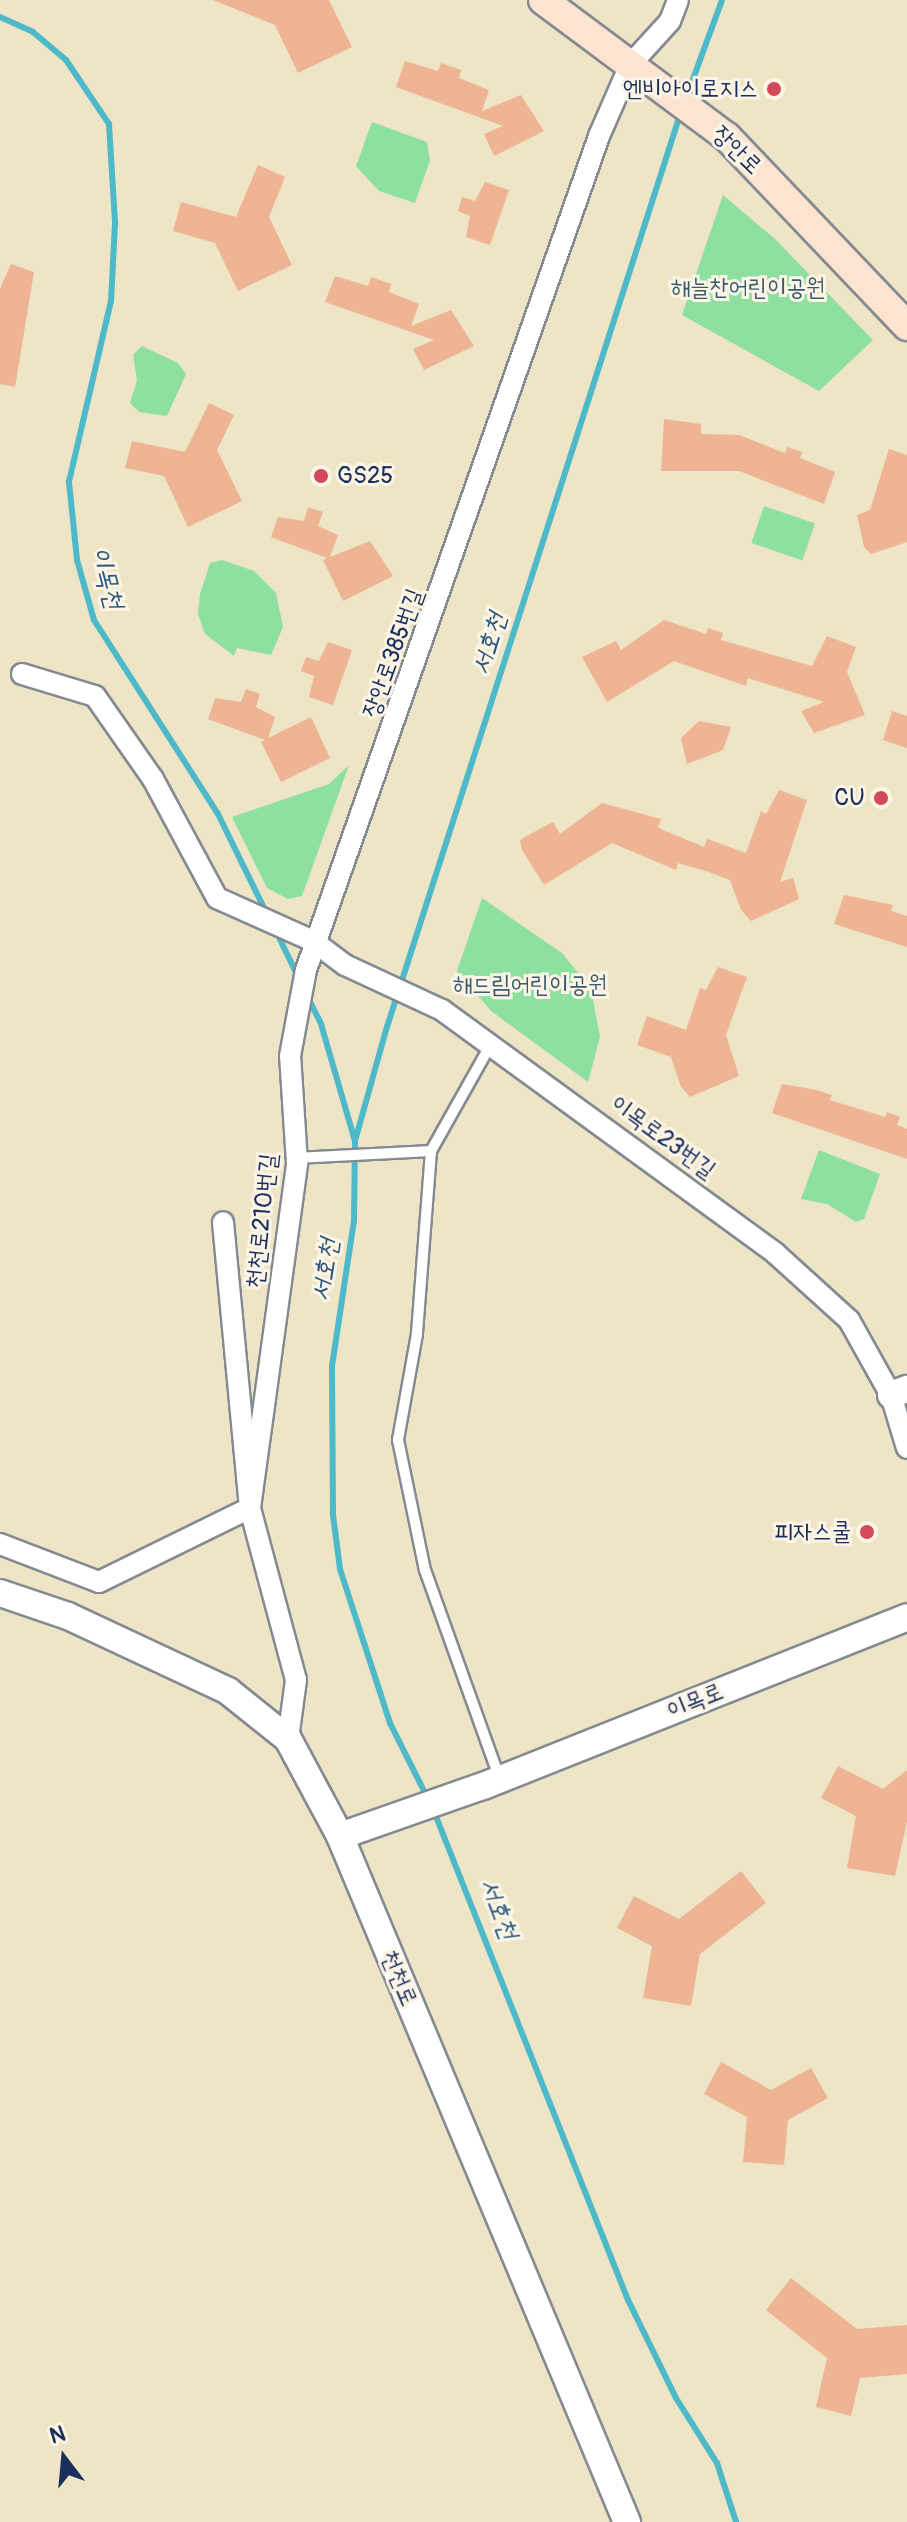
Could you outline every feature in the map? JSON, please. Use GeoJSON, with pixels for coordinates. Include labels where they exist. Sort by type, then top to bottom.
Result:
{"type":"FeatureCollection","features":[{"type":"Feature","properties":{"kind":"main road","name":"장안로"},"geometry":{"type":"LineString","coordinates":[[543,0],[727,137],[907,326]]}},
{"type":"Feature","properties":{"kind":"street","name":"장안로385번길"},"geometry":{"type":"LineString","coordinates":[[313,941],[420,658],[599,136],[630,65],[670,21],[678,0]]}},
{"type":"Feature","properties":{"kind":"street"},"geometry":{"type":"LineString","coordinates":[[22,674],[95,696],[153,779],[223,901],[313,941]]}},
{"type":"Feature","properties":{"kind":"street","name":"천천로210번길"},"geometry":{"type":"LineString","coordinates":[[250,1508],[300,1158],[290,1056],[313,941]]}},
{"type":"Feature","properties":{"kind":"street","name":"이목로23번길"},"geometry":{"type":"LineString","coordinates":[[313,941],[357,970],[442,1010],[775,1253],[849,1320],[899,1392],[907,1448]]}},
{"type":"Feature","properties":{"kind":"street","name":"천천로210번길"},"geometry":{"type":"LineString","coordinates":[[223,1222],[250,1508],[296,1680],[288,1739]]}},
{"type":"Feature","properties":{"kind":"street"},"geometry":{"type":"LineString","coordinates":[[0,1544],[99,1582],[250,1508]]}},
{"type":"Feature","properties":{"kind":"street","name":"천천로"},"geometry":{"type":"LineString","coordinates":[[0,1593],[68,1616],[228,1691],[288,1739],[340,1836],[627,2522]]}},
{"type":"Feature","properties":{"kind":"street","name":"이목로"},"geometry":{"type":"LineString","coordinates":[[340,1836],[491,1782],[907,1617]]}},
{"type":"Feature","properties":{"kind":"lane"},"geometry":{"type":"LineString","coordinates":[[491,1044],[431,1151],[417,1334],[398,1440],[425,1570],[491,1782]]}},
{"type":"Feature","properties":{"kind":"lane"},"geometry":{"type":"LineString","coordinates":[[300,1158],[431,1151]]}},
{"type":"Feature","properties":{"kind":"green space"},"geometry":{"type":"Polygon","coordinates":[[[372,122],[427,142],[430,160],[415,203],[379,191],[356,166],[372,122]]]}},
{"type":"Feature","properties":{"kind":"green space","name":"해늘찬어린이공원"},"geometry":{"type":"Polygon","coordinates":[[[723,195],[775,239],[873,340],[819,391],[682,315],[723,195]]]}},
{"type":"Feature","properties":{"kind":"green space"},"geometry":{"type":"Polygon","coordinates":[[[142,346],[178,363],[186,374],[167,416],[139,412],[130,403],[137,380],[133,355],[142,346]]]}},
{"type":"Feature","properties":{"kind":"green space"},"geometry":{"type":"Polygon","coordinates":[[[764,506],[815,524],[802,560],[751,543],[764,506]]]}},
{"type":"Feature","properties":{"kind":"green space"},"geometry":{"type":"Polygon","coordinates":[[[222,560],[254,571],[276,593],[283,627],[271,655],[237,648],[234,656],[205,634],[198,614],[200,594],[210,563],[222,560]]]}},
{"type":"Feature","properties":{"kind":"green space"},"geometry":{"type":"Polygon","coordinates":[[[349,765],[302,896],[288,899],[267,888],[232,817],[329,784],[349,765]]]}},
{"type":"Feature","properties":{"kind":"green space","name":"해드림어린이공원"},"geometry":{"type":"Polygon","coordinates":[[[482,898],[562,953],[591,989],[600,1037],[588,1082],[491,1011],[457,971],[482,898]]]}},
{"type":"Feature","properties":{"kind":"green space"},"geometry":{"type":"Polygon","coordinates":[[[819,1150],[880,1174],[864,1219],[856,1222],[827,1204],[801,1199],[819,1150]]]}},
{"type":"Feature","properties":{"kind":"building"},"geometry":{"type":"Polygon","coordinates":[[[213,0],[329,0],[352,47],[298,73],[275,25],[213,0]]]}},
{"type":"Feature","properties":{"kind":"building"},"geometry":{"type":"Polygon","coordinates":[[[405,61],[438,71],[441,63],[461,70],[459,78],[489,90],[482,111],[521,95],[544,131],[494,156],[484,134],[503,126],[396,87],[405,61]]]}},
{"type":"Feature","properties":{"kind":"building"},"geometry":{"type":"Polygon","coordinates":[[[258,165],[285,177],[269,217],[292,265],[238,291],[215,243],[173,231],[181,202],[236,217],[258,165]]]}},
{"type":"Feature","properties":{"kind":"building"},"geometry":{"type":"Polygon","coordinates":[[[485,182],[509,190],[490,245],[466,237],[470,216],[458,211],[462,197],[475,201],[485,182]]]}},
{"type":"Feature","properties":{"kind":"building"},"geometry":{"type":"Polygon","coordinates":[[[11,264],[34,272],[15,387],[0,384],[0,289],[11,264]]]}},
{"type":"Feature","properties":{"kind":"building"},"geometry":{"type":"Polygon","coordinates":[[[335,276],[368,286],[371,277],[391,284],[389,292],[419,304],[411,326],[451,310],[474,346],[424,370],[413,349],[434,340],[325,302],[335,276]]]}},
{"type":"Feature","properties":{"kind":"building"},"geometry":{"type":"Polygon","coordinates":[[[209,403],[234,415],[217,450],[242,501],[188,527],[164,476],[125,468],[132,441],[185,452],[209,403]]]}},
{"type":"Feature","properties":{"kind":"building"},"geometry":{"type":"Polygon","coordinates":[[[664,419],[701,424],[701,434],[739,435],[785,453],[787,447],[802,452],[800,458],[835,472],[824,504],[739,471],[661,471],[664,419]]]}},
{"type":"Feature","properties":{"kind":"building"},"geometry":{"type":"Polygon","coordinates":[[[889,449],[907,455],[907,542],[871,554],[864,547],[857,515],[870,510],[889,449]]]}},
{"type":"Feature","properties":{"kind":"building"},"geometry":{"type":"Polygon","coordinates":[[[308,507],[323,512],[318,526],[338,535],[330,557],[370,541],[393,576],[343,601],[323,560],[327,558],[271,537],[278,517],[304,521],[308,507]]]}},
{"type":"Feature","properties":{"kind":"building"},"geometry":{"type":"Polygon","coordinates":[[[664,620],[706,634],[708,628],[723,633],[721,640],[812,666],[827,636],[856,647],[847,672],[865,715],[814,733],[801,711],[824,702],[748,678],[746,686],[674,661],[607,702],[582,657],[616,641],[621,650],[664,620]]]}},
{"type":"Feature","properties":{"kind":"building"},"geometry":{"type":"Polygon","coordinates":[[[328,642],[352,650],[333,705],[309,697],[314,676],[301,671],[306,657],[319,661],[328,642]]]}},
{"type":"Feature","properties":{"kind":"building"},"geometry":{"type":"Polygon","coordinates":[[[246,689],[260,694],[256,707],[275,717],[268,738],[311,717],[330,758],[281,782],[261,742],[265,740],[208,719],[215,698],[241,702],[246,689]]]}},
{"type":"Feature","properties":{"kind":"building"},"geometry":{"type":"Polygon","coordinates":[[[892,711],[907,716],[907,748],[883,740],[892,711]]]}},
{"type":"Feature","properties":{"kind":"building"},"geometry":{"type":"Polygon","coordinates":[[[699,721],[731,727],[723,750],[687,764],[681,738],[699,721]]]}},
{"type":"Feature","properties":{"kind":"building"},"geometry":{"type":"Polygon","coordinates":[[[779,790],[807,800],[780,882],[793,878],[799,899],[751,921],[741,910],[730,880],[709,872],[678,863],[676,870],[612,843],[544,885],[522,850],[520,840],[553,822],[560,834],[602,803],[661,819],[658,827],[704,847],[707,839],[746,853],[761,811],[766,814],[779,790]]]}},
{"type":"Feature","properties":{"kind":"building"},"geometry":{"type":"Polygon","coordinates":[[[844,895],[893,905],[891,911],[907,916],[907,947],[834,924],[844,895]]]}},
{"type":"Feature","properties":{"kind":"building"},"geometry":{"type":"Polygon","coordinates":[[[718,967],[747,977],[726,1035],[739,1076],[690,1097],[681,1087],[671,1057],[637,1045],[647,1016],[686,1030],[700,988],[706,990],[718,967]]]}},
{"type":"Feature","properties":{"kind":"building"},"geometry":{"type":"Polygon","coordinates":[[[782,1084],[817,1090],[832,1095],[830,1100],[885,1117],[887,1112],[900,1117],[897,1125],[907,1129],[907,1159],[772,1113],[782,1084]]]}},
{"type":"Feature","properties":{"kind":"building"},"geometry":{"type":"Polygon","coordinates":[[[838,1766],[883,1789],[907,1770],[907,1822],[895,1876],[847,1868],[856,1816],[821,1798],[838,1766]]]}},
{"type":"Feature","properties":{"kind":"building"},"geometry":{"type":"Polygon","coordinates":[[[741,1871],[766,1903],[700,1954],[691,2006],[643,1998],[652,1946],[617,1928],[634,1896],[679,1919],[741,1871]]]}},
{"type":"Feature","properties":{"kind":"building"},"geometry":{"type":"Polygon","coordinates":[[[721,2062],[771,2090],[811,2068],[828,2098],[788,2120],[784,2165],[743,2162],[747,2117],[704,2094],[721,2062]]]}},
{"type":"Feature","properties":{"kind":"building"},"geometry":{"type":"Polygon","coordinates":[[[791,2278],[857,2329],[907,2325],[907,2374],[860,2378],[851,2416],[816,2407],[827,2358],[766,2310],[791,2278]]]}},
{"type":"Feature","properties":{"kind":"waterway","name":"서호천"},"geometry":{"type":"LineString","coordinates":[[686,98],[722,0]]}},
{"type":"Feature","properties":{"kind":"waterway","name":"이목천"},"geometry":{"type":"LineString","coordinates":[[0,17],[33,32],[66,60],[109,124],[115,223],[111,301],[69,482],[77,560],[94,620],[218,814],[267,914]]}},
{"type":"Feature","properties":{"kind":"waterway","name":"서호천"},"geometry":{"type":"LineString","coordinates":[[428,1799],[390,1723],[340,1569],[333,1515],[332,1366],[354,1221],[355,1141],[386,1030],[681,112]]}},
{"type":"Feature","properties":{"kind":"waterway","name":"이목천"},"geometry":{"type":"LineString","coordinates":[[276,931],[299,979]]}},
{"type":"Feature","properties":{"kind":"waterway","name":"이목천"},"geometry":{"type":"LineString","coordinates":[[307,996],[321,1024],[355,1141]]}},
{"type":"Feature","properties":{"kind":"waterway","name":"서호천"},"geometry":{"type":"LineString","coordinates":[[433,1809],[628,2300],[676,2398],[717,2463],[736,2522]]}},
{"type":"Feature","properties":{"kind":"place","name":"엔비아이로지스"},"geometry":{"type":"Point","coordinates":[774,89]}},
{"type":"Feature","properties":{"kind":"place","name":"GS25"},"geometry":{"type":"Point","coordinates":[321,476]}},
{"type":"Feature","properties":{"kind":"place","name":"CU"},"geometry":{"type":"Point","coordinates":[881,798]}},
{"type":"Feature","properties":{"kind":"place","name":"피자스쿨"},"geometry":{"type":"Point","coordinates":[867,1532]}}]}
